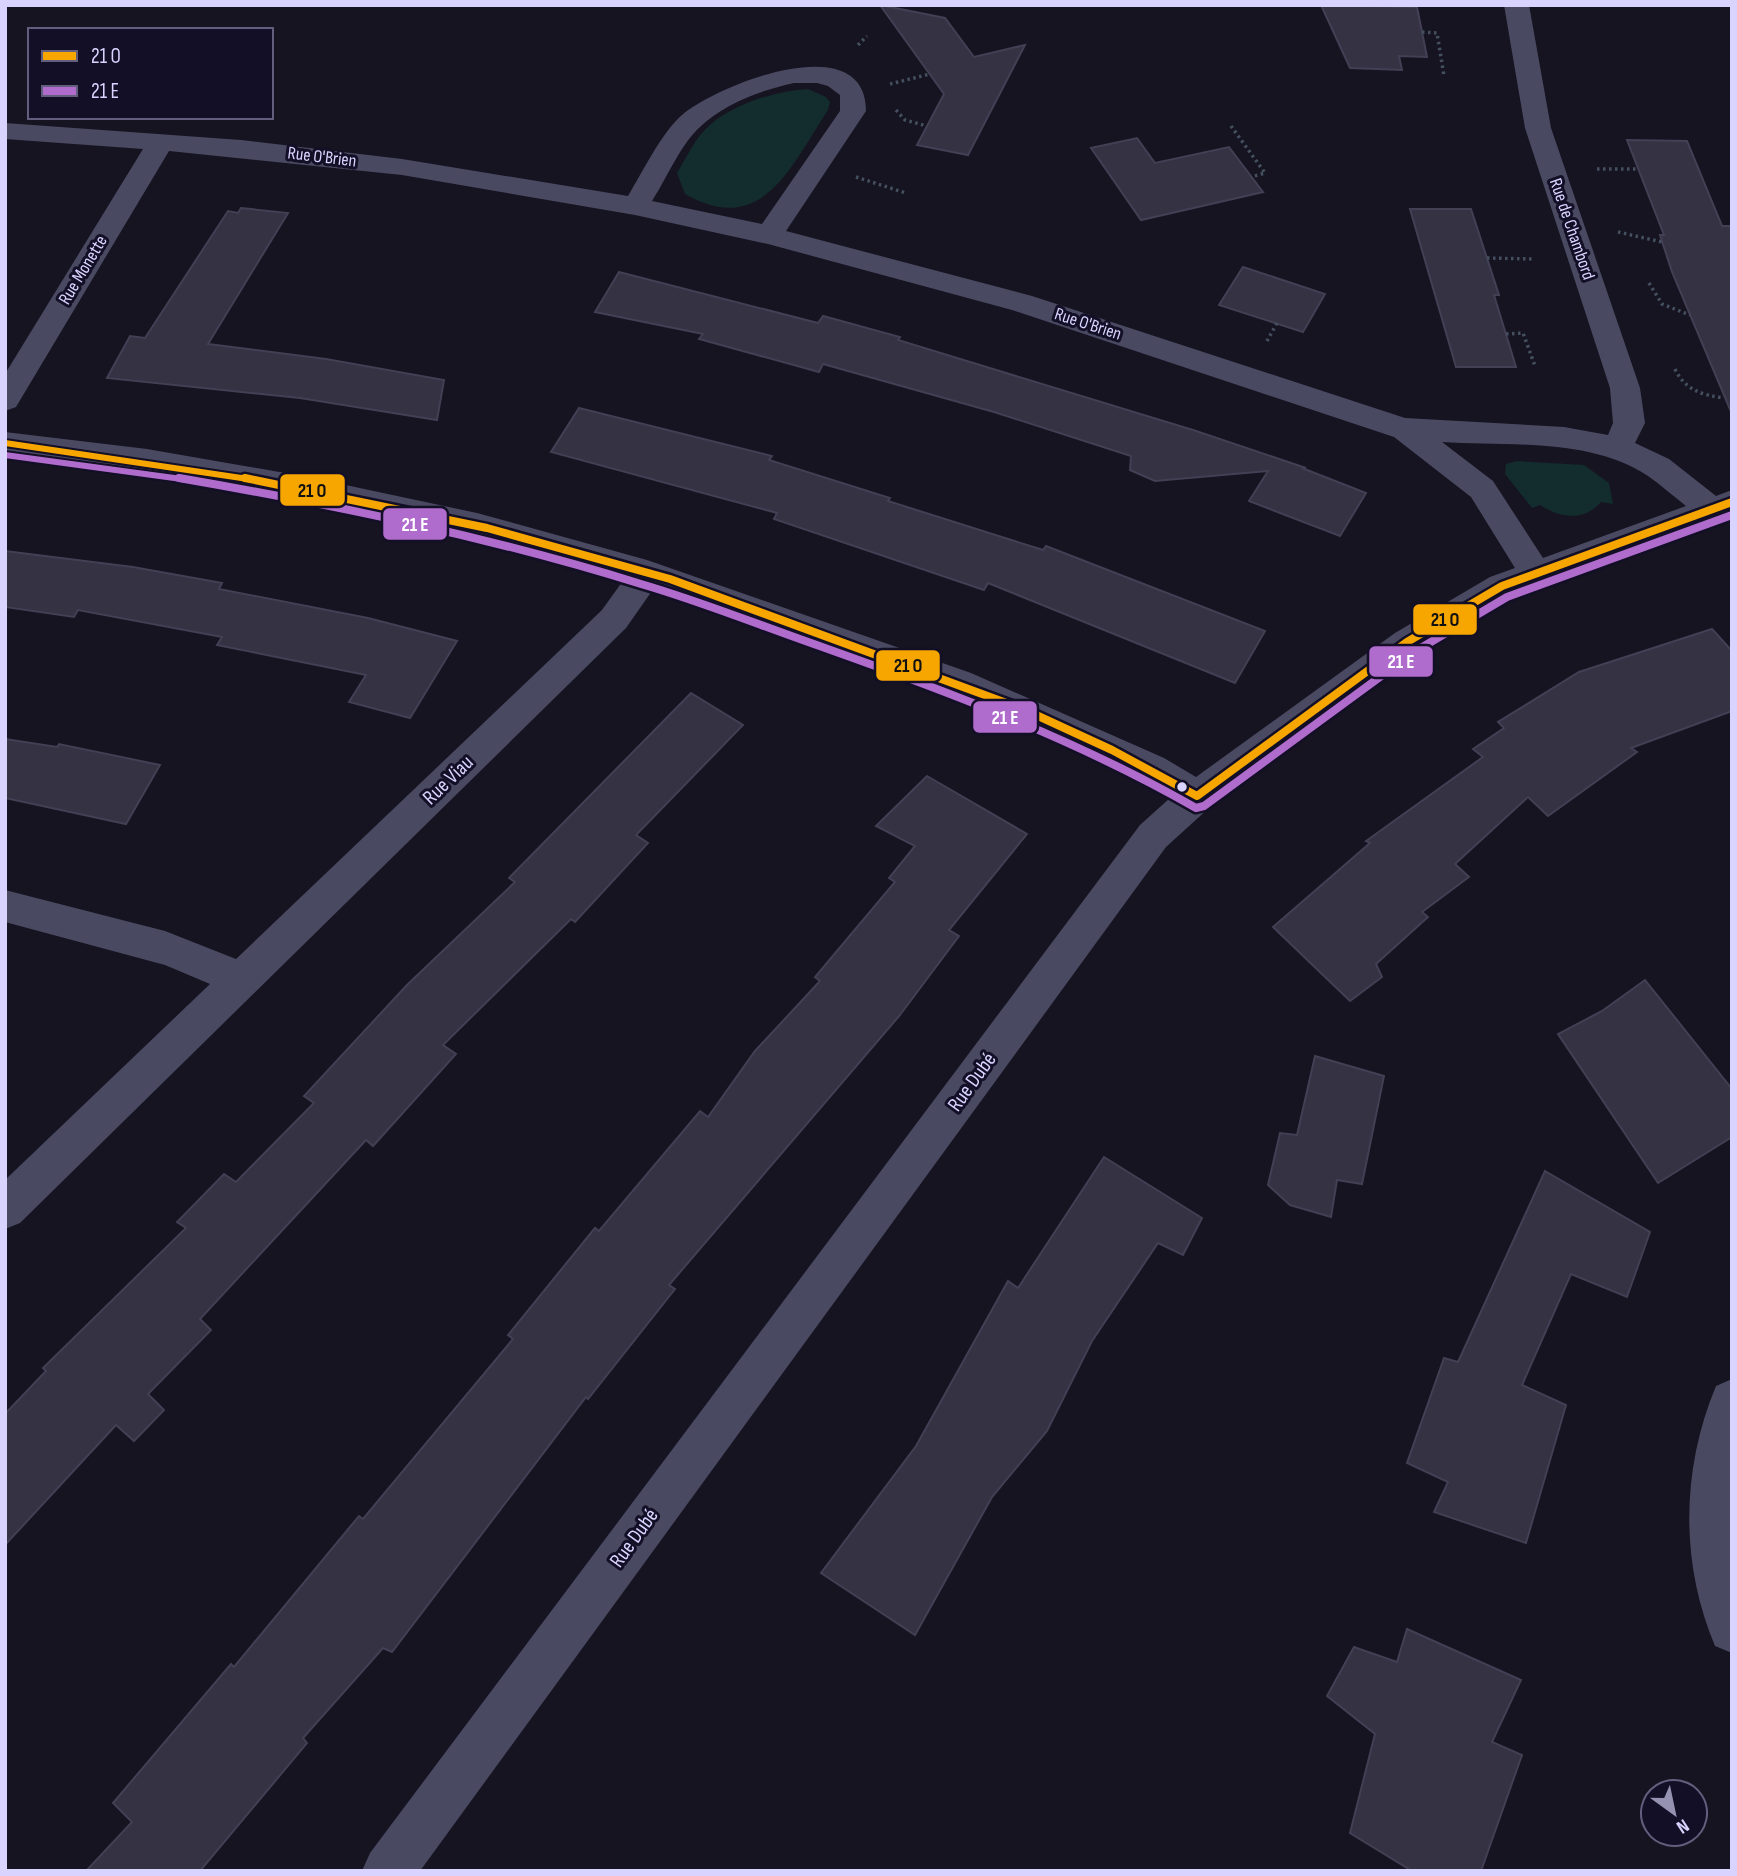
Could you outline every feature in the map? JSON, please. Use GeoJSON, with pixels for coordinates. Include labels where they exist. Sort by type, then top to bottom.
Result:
{"type":"FeatureCollection","features":[{"type":"Feature","properties":{"kind":"street","name":"Rue de Chambord"},"geometry":{"type":"LineString","coordinates":[[1516,5],[1538,128],[1625,388],[1629,423],[1617,448]]}},
{"type":"Feature","properties":{"kind":"street"},"geometry":{"type":"LineString","coordinates":[[635,206],[688,123],[699,113],[723,99],[772,80],[813,75],[838,79],[853,92],[852,111],[769,235]]}},
{"type":"Feature","properties":{"kind":"street","name":"Rue O'Brien"},"geometry":{"type":"LineString","coordinates":[[5,131],[161,141],[402,167],[635,206],[769,235],[1022,303],[1403,429],[1564,438],[1617,448],[1664,471],[1722,506]]}},
{"type":"Feature","properties":{"kind":"street","name":"Rue Monette"},"geometry":{"type":"LineString","coordinates":[[5,400],[161,141]]}},
{"type":"Feature","properties":{"kind":"street","name":"Rue O'Brien"},"geometry":{"type":"LineString","coordinates":[[1403,429],[1482,489],[1535,573]]}},
{"type":"Feature","properties":{"kind":"street"},"geometry":{"type":"LineString","coordinates":[[5,443],[147,460],[308,488],[477,525],[647,572],[959,683],[1151,768],[1197,796]]}},
{"type":"Feature","properties":{"kind":"street","name":"Rue Dubé"},"geometry":{"type":"LineString","coordinates":[[388,1871],[1153,836],[1197,796],[1407,642],[1502,586],[1722,506]]}},
{"type":"Feature","properties":{"kind":"street","name":"Rue Viau"},"geometry":{"type":"LineString","coordinates":[[5,1209],[614,619],[647,572]]}},
{"type":"Feature","properties":{"kind":"street"},"geometry":{"type":"LineString","coordinates":[[5,906],[165,948],[213,965],[239,982]]}},
{"type":"Feature","properties":{"kind":"street"},"geometry":{"type":"LineString","coordinates":[[1732,1402],[1726,1418],[1710,1545],[1718,1598],[1732,1629]]}},
{"type":"Feature","properties":{"kind":"path"},"geometry":{"type":"LineString","coordinates":[[1422,32],[1437,33],[1444,76]]}},
{"type":"Feature","properties":{"kind":"path"},"geometry":{"type":"LineString","coordinates":[[898,102],[896,111],[899,117],[909,123],[927,127]]}},
{"type":"Feature","properties":{"kind":"path"},"geometry":{"type":"LineString","coordinates":[[1231,126],[1265,173],[1251,177]]}},
{"type":"Feature","properties":{"kind":"path"},"geometry":{"type":"LineString","coordinates":[[1615,231],[1662,242]]}},
{"type":"Feature","properties":{"kind":"path"},"geometry":{"type":"LineString","coordinates":[[1648,283],[1662,304],[1689,315]]}},
{"type":"Feature","properties":{"kind":"path"},"geometry":{"type":"LineString","coordinates":[[1506,334],[1523,333],[1535,366]]}},
{"type":"Feature","properties":{"kind":"path"},"geometry":{"type":"LineString","coordinates":[[1675,369],[1683,385],[1692,392],[1724,398]]}},
{"type":"Feature","properties":{"kind":"green space"},"geometry":{"type":"Polygon","coordinates":[[[808,89],[826,97],[830,102],[828,110],[788,172],[772,189],[755,201],[735,207],[712,206],[685,194],[677,173],[696,141],[711,124],[732,110],[757,99],[808,89]]]}},
{"type":"Feature","properties":{"kind":"green space"},"geometry":{"type":"Polygon","coordinates":[[[1517,461],[1584,465],[1609,483],[1613,504],[1601,502],[1587,513],[1572,516],[1556,513],[1540,505],[1532,508],[1505,474],[1506,464],[1517,461]]]}},
{"type":"Feature","properties":{"kind":"building"},"geometry":{"type":"Polygon","coordinates":[[[880,5],[945,18],[974,57],[1025,45],[968,155],[917,145],[944,94],[880,5]]]}},
{"type":"Feature","properties":{"kind":"building"},"geometry":{"type":"Polygon","coordinates":[[[1321,5],[1417,7],[1427,57],[1399,56],[1402,70],[1350,68],[1321,5]]]}},
{"type":"Feature","properties":{"kind":"building"},"geometry":{"type":"Polygon","coordinates":[[[1137,138],[1155,163],[1229,147],[1263,192],[1141,220],[1091,148],[1137,138]]]}},
{"type":"Feature","properties":{"kind":"building"},"geometry":{"type":"Polygon","coordinates":[[[1627,140],[1687,141],[1722,226],[1732,226],[1732,414],[1672,272],[1660,235],[1664,235],[1627,140]]]}},
{"type":"Feature","properties":{"kind":"building"},"geometry":{"type":"Polygon","coordinates":[[[241,208],[288,213],[208,344],[326,359],[444,380],[437,420],[300,398],[107,378],[130,336],[145,338],[228,211],[238,213],[241,208]]]}},
{"type":"Feature","properties":{"kind":"building"},"geometry":{"type":"Polygon","coordinates":[[[1410,209],[1471,209],[1499,295],[1494,295],[1516,367],[1456,367],[1410,209]]]}},
{"type":"Feature","properties":{"kind":"building"},"geometry":{"type":"Polygon","coordinates":[[[1243,267],[1325,294],[1303,332],[1219,305],[1243,267]]]}},
{"type":"Feature","properties":{"kind":"building"},"geometry":{"type":"Polygon","coordinates":[[[619,272],[818,323],[823,316],[900,337],[898,340],[1193,430],[1306,468],[1302,468],[1366,493],[1340,536],[1249,501],[1268,471],[1155,481],[1130,470],[1131,456],[994,412],[823,364],[819,372],[699,339],[703,334],[595,312],[619,272]]]}},
{"type":"Feature","properties":{"kind":"building"},"geometry":{"type":"Polygon","coordinates":[[[579,408],[772,456],[769,460],[890,498],[888,501],[1043,550],[1046,546],[1265,631],[1235,683],[988,583],[984,590],[774,519],[777,513],[551,452],[579,408]]]}},
{"type":"Feature","properties":{"kind":"building"},"geometry":{"type":"Polygon","coordinates":[[[5,551],[133,567],[222,583],[219,589],[368,618],[457,641],[410,718],[349,702],[366,675],[217,645],[222,637],[78,610],[74,617],[5,607],[5,551]]]}},
{"type":"Feature","properties":{"kind":"building"},"geometry":{"type":"Polygon","coordinates":[[[1712,629],[1732,651],[1732,711],[1631,748],[1637,752],[1548,816],[1528,797],[1455,864],[1469,877],[1422,912],[1428,917],[1376,964],[1382,977],[1350,1001],[1273,927],[1370,843],[1366,841],[1483,757],[1473,749],[1504,728],[1498,722],[1579,672],[1712,629]]]}},
{"type":"Feature","properties":{"kind":"building"},"geometry":{"type":"Polygon","coordinates":[[[691,693],[743,725],[636,835],[648,843],[575,922],[571,919],[443,1045],[456,1054],[373,1146],[366,1140],[200,1319],[211,1330],[148,1394],[164,1410],[134,1441],[116,1425],[5,1545],[5,1414],[46,1371],[43,1368],[186,1228],[177,1222],[224,1174],[236,1182],[314,1103],[304,1096],[407,985],[515,882],[509,878],[691,693]]]}},
{"type":"Feature","properties":{"kind":"building"},"geometry":{"type":"Polygon","coordinates":[[[5,739],[57,747],[59,744],[160,765],[126,824],[5,798],[5,739]]]}},
{"type":"Feature","properties":{"kind":"building"},"geometry":{"type":"Polygon","coordinates":[[[927,776],[1027,834],[949,930],[959,936],[900,1015],[669,1285],[675,1289],[588,1399],[586,1397],[392,1652],[383,1648],[303,1738],[307,1743],[200,1871],[86,1871],[132,1822],[113,1803],[231,1664],[234,1667],[359,1516],[363,1519],[513,1339],[508,1335],[595,1228],[599,1231],[700,1111],[708,1117],[755,1051],[820,981],[815,977],[895,882],[889,878],[915,846],[876,826],[927,776]]]}},
{"type":"Feature","properties":{"kind":"building"},"geometry":{"type":"Polygon","coordinates":[[[1645,980],[1732,1089],[1732,1137],[1658,1183],[1558,1034],[1602,1011],[1645,980]]]}},
{"type":"Feature","properties":{"kind":"building"},"geometry":{"type":"Polygon","coordinates":[[[1315,1056],[1384,1076],[1362,1184],[1337,1180],[1331,1217],[1290,1205],[1268,1185],[1280,1133],[1297,1135],[1315,1056]]]}},
{"type":"Feature","properties":{"kind":"building"},"geometry":{"type":"Polygon","coordinates":[[[1104,1157],[1202,1218],[1183,1255],[1158,1243],[1092,1341],[1047,1431],[992,1497],[915,1635],[821,1573],[916,1446],[1008,1281],[1018,1288],[1104,1157]]]}},
{"type":"Feature","properties":{"kind":"building"},"geometry":{"type":"Polygon","coordinates":[[[1545,1171],[1650,1232],[1627,1297],[1571,1274],[1522,1385],[1566,1405],[1526,1543],[1434,1512],[1448,1482],[1407,1463],[1444,1358],[1458,1362],[1545,1171]]]}},
{"type":"Feature","properties":{"kind":"building"},"geometry":{"type":"Polygon","coordinates":[[[1407,1629],[1521,1680],[1492,1742],[1522,1755],[1481,1871],[1412,1871],[1350,1833],[1375,1734],[1327,1696],[1354,1647],[1397,1662],[1407,1629]]]}},
{"type":"Feature","properties":{"kind":"transit line"},"geometry":{"type":"LineString","coordinates":[[5,443],[167,465],[328,493],[487,528],[645,571],[1023,709],[1112,750],[1197,796],[1407,642],[1502,586],[1732,502]]}},
{"type":"Feature","properties":{"kind":"transit line"},"geometry":{"type":"LineString","coordinates":[[5,455],[145,472],[306,500],[474,537],[643,584],[954,694],[1145,779],[1196,808],[1204,806],[1414,652],[1507,597],[1732,515]]}}]}
